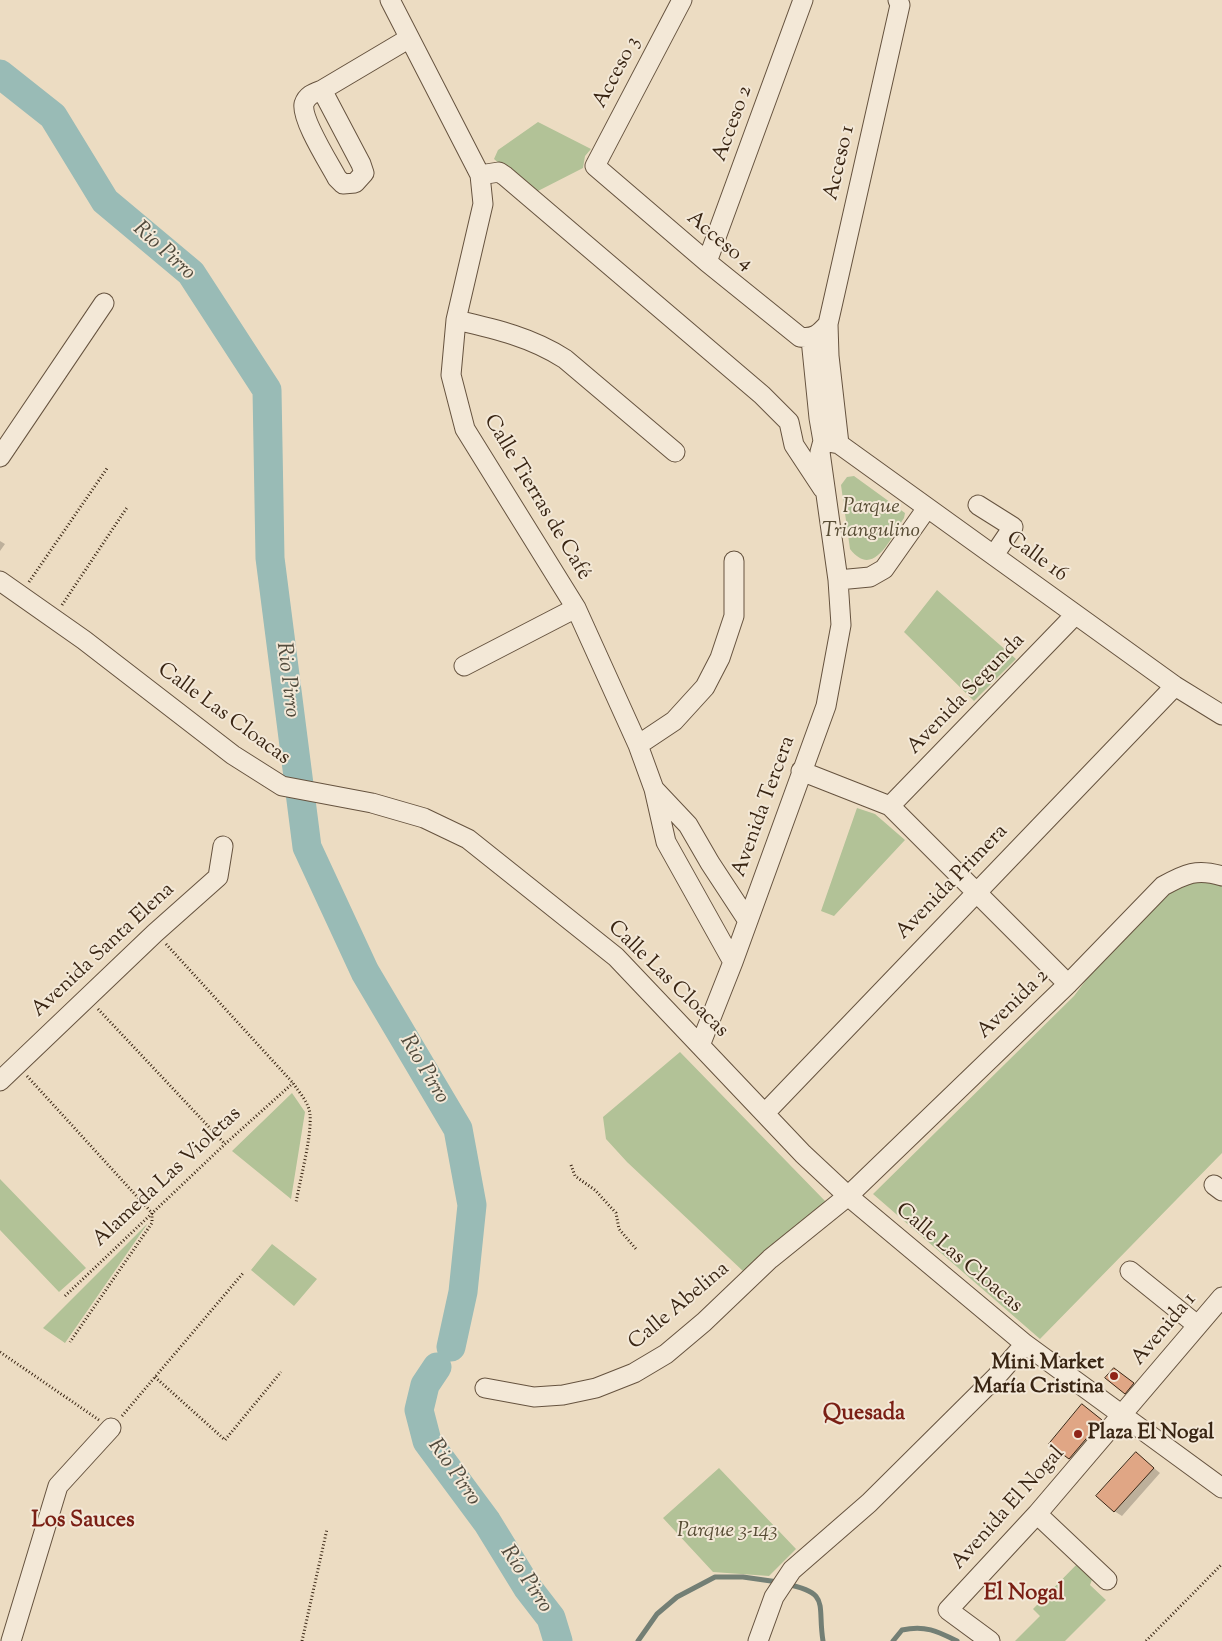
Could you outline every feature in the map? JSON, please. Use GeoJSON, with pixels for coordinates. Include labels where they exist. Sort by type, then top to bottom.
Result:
{"type":"FeatureCollection","features":[{"type":"Feature","properties":{"kind":"street","name":"Calle Tierras de Café"},"geometry":{"type":"LineString","coordinates":[[390,0],[408,39],[480,175],[483,204],[456,320],[451,375],[465,429],[576,608],[638,744],[654,789],[666,842],[733,962]]}},
{"type":"Feature","properties":{"kind":"street","name":"Acceso 3"},"geometry":{"type":"LineString","coordinates":[[594,166],[682,0]]}},
{"type":"Feature","properties":{"kind":"street","name":"Acceso 2"},"geometry":{"type":"LineString","coordinates":[[707,262],[802,0]]}},
{"type":"Feature","properties":{"kind":"street","name":"Acceso 1"},"geometry":{"type":"LineString","coordinates":[[831,442],[828,356],[819,332],[900,5],[898,0]]}},
{"type":"Feature","properties":{"kind":"street"},"geometry":{"type":"LineString","coordinates":[[322,90],[408,39]]}},
{"type":"Feature","properties":{"kind":"street","name":"Acceso 4"},"geometry":{"type":"LineString","coordinates":[[594,166],[707,262],[800,337],[819,332]]}},
{"type":"Feature","properties":{"kind":"street"},"geometry":{"type":"LineString","coordinates":[[480,175],[499,172],[505,176],[762,395],[789,422],[794,445],[826,494]]}},
{"type":"Feature","properties":{"kind":"street"},"geometry":{"type":"LineString","coordinates":[[0,457],[104,303]]}},
{"type":"Feature","properties":{"kind":"street"},"geometry":{"type":"LineString","coordinates":[[456,320],[509,333],[546,346],[565,358],[675,452]]}},
{"type":"Feature","properties":{"kind":"street","name":"Calle 16"},"geometry":{"type":"LineString","coordinates":[[789,422],[807,428],[831,442],[994,555],[1176,686],[1222,715]]}},
{"type":"Feature","properties":{"kind":"street","name":"Avenida Tercera"},"geometry":{"type":"LineString","coordinates":[[701,1043],[733,962],[826,706],[841,624],[838,580],[820,452],[831,442]]}},
{"type":"Feature","properties":{"kind":"street"},"geometry":{"type":"LineString","coordinates":[[978,505],[1013,528],[994,555]]}},
{"type":"Feature","properties":{"kind":"street"},"geometry":{"type":"LineString","coordinates":[[838,580],[870,577],[884,569],[927,508]]}},
{"type":"Feature","properties":{"kind":"street"},"geometry":{"type":"LineString","coordinates":[[638,744],[674,721],[705,687],[720,658],[734,616],[734,561]]}},
{"type":"Feature","properties":{"kind":"street","name":"Calle Las Cloacas"},"geometry":{"type":"LineString","coordinates":[[0,581],[54,618],[233,755],[282,786],[325,796],[372,803],[424,818],[468,839],[616,957],[701,1043],[765,1113],[848,1196],[1025,1344],[1221,1485]]}},
{"type":"Feature","properties":{"kind":"street"},"geometry":{"type":"LineString","coordinates":[[464,666],[576,608]]}},
{"type":"Feature","properties":{"kind":"street","name":"Avenida Segunda"},"geometry":{"type":"LineString","coordinates":[[890,806],[1075,615]]}},
{"type":"Feature","properties":{"kind":"street","name":"Avenida Primera"},"geometry":{"type":"LineString","coordinates":[[765,1113],[975,892],[1176,686]]}},
{"type":"Feature","properties":{"kind":"street"},"geometry":{"type":"LineString","coordinates":[[801,771],[890,806],[1068,984]]}},
{"type":"Feature","properties":{"kind":"street","name":"Calle Tierras de Café"},"geometry":{"type":"LineString","coordinates":[[654,789],[688,825],[748,921]]}},
{"type":"Feature","properties":{"kind":"street","name":"Avenida Santa Elena"},"geometry":{"type":"LineString","coordinates":[[0,1081],[155,933],[218,877],[223,846]]}},
{"type":"Feature","properties":{"kind":"street","name":"Avenida 2"},"geometry":{"type":"LineString","coordinates":[[848,1196],[1068,984],[1163,886],[1182,875],[1202,871],[1221,875]]}},
{"type":"Feature","properties":{"kind":"street","name":"Calle Abelina"},"geometry":{"type":"LineString","coordinates":[[485,1388],[534,1397],[562,1395],[596,1388],[634,1374],[666,1354],[704,1322],[770,1259],[848,1196]]}},
{"type":"Feature","properties":{"kind":"street"},"geometry":{"type":"LineString","coordinates":[[1130,1271],[1197,1325]]}},
{"type":"Feature","properties":{"kind":"street","name":"Avenida 1"},"geometry":{"type":"LineString","coordinates":[[1123,1416],[1222,1297]]}},
{"type":"Feature","properties":{"kind":"street"},"geometry":{"type":"LineString","coordinates":[[758,1641],[774,1597],[792,1570],[868,1503],[996,1377],[1025,1344]]}},
{"type":"Feature","properties":{"kind":"street","name":"Avenida El Nogal"},"geometry":{"type":"LineString","coordinates":[[990,1641],[948,1610],[1037,1514],[1123,1416]]}},
{"type":"Feature","properties":{"kind":"street"},"geometry":{"type":"LineString","coordinates":[[11,1641],[58,1486],[111,1428]]}},
{"type":"Feature","properties":{"kind":"street"},"geometry":{"type":"LineString","coordinates":[[1037,1514],[1107,1580]]}},
{"type":"Feature","properties":{"kind":"path"},"geometry":{"type":"LineString","coordinates":[[20,594],[108,468]]}},
{"type":"Feature","properties":{"kind":"path"},"geometry":{"type":"LineString","coordinates":[[54,618],[128,506]]}},
{"type":"Feature","properties":{"kind":"path"},"geometry":{"type":"LineString","coordinates":[[155,933],[293,1083],[310,1113],[296,1204]]}},
{"type":"Feature","properties":{"kind":"path"},"geometry":{"type":"LineString","coordinates":[[87,998],[225,1144]]}},
{"type":"Feature","properties":{"kind":"path"},"geometry":{"type":"LineString","coordinates":[[16,1065],[152,1213],[152,1223],[70,1342]]}},
{"type":"Feature","properties":{"kind":"path","name":"Alameda Las Violetas"},"geometry":{"type":"LineString","coordinates":[[65,1296],[225,1144],[293,1083]]}},
{"type":"Feature","properties":{"kind":"path"},"geometry":{"type":"LineString","coordinates":[[571,1165],[575,1176],[595,1190],[616,1213],[619,1229],[636,1249]]}},
{"type":"Feature","properties":{"kind":"path"},"geometry":{"type":"LineString","coordinates":[[0,1352],[111,1428],[244,1272]]}},
{"type":"Feature","properties":{"kind":"path"},"geometry":{"type":"LineString","coordinates":[[155,1377],[226,1440],[281,1372]]}},
{"type":"Feature","properties":{"kind":"path"},"geometry":{"type":"LineString","coordinates":[[302,1641],[327,1529]]}},
{"type":"Feature","properties":{"kind":"path"},"geometry":{"type":"LineString","coordinates":[[1146,1641],[1222,1564]]}},
{"type":"Feature","properties":{"kind":"green space"},"geometry":{"type":"Polygon","coordinates":[[[538,122],[591,149],[585,156],[583,168],[534,193],[494,159],[498,150],[538,122]]]}},
{"type":"Feature","properties":{"kind":"green space","name":"Parque Triangulino"},"geometry":{"type":"Polygon","coordinates":[[[854,476],[905,513],[904,518],[888,544],[874,558],[867,560],[859,557],[850,549],[841,485],[847,477],[854,476]]]}},
{"type":"Feature","properties":{"kind":"green space"},"geometry":{"type":"Polygon","coordinates":[[[937,590],[1016,659],[974,701],[904,632],[937,590]]]}},
{"type":"Feature","properties":{"kind":"green space"},"geometry":{"type":"Polygon","coordinates":[[[857,808],[875,814],[905,840],[834,916],[821,911],[857,808]]]}},
{"type":"Feature","properties":{"kind":"green space"},"geometry":{"type":"Polygon","coordinates":[[[1195,881],[1222,883],[1222,1153],[1040,1339],[873,1194],[1074,996],[1108,951],[1166,892],[1195,881]]]}},
{"type":"Feature","properties":{"kind":"green space"},"geometry":{"type":"Polygon","coordinates":[[[680,1052],[826,1202],[744,1272],[627,1162],[606,1139],[603,1117],[680,1052]]]}},
{"type":"Feature","properties":{"kind":"green space"},"geometry":{"type":"Polygon","coordinates":[[[292,1093],[305,1112],[291,1199],[232,1151],[292,1093]]]}},
{"type":"Feature","properties":{"kind":"green space"},"geometry":{"type":"Polygon","coordinates":[[[0,1179],[86,1268],[59,1292],[0,1230],[0,1179]]]}},
{"type":"Feature","properties":{"kind":"green space"},"geometry":{"type":"Polygon","coordinates":[[[148,1223],[65,1343],[43,1328],[148,1223]]]}},
{"type":"Feature","properties":{"kind":"green space"},"geometry":{"type":"Polygon","coordinates":[[[272,1244],[317,1279],[294,1306],[251,1270],[272,1244]]]}},
{"type":"Feature","properties":{"kind":"green space","name":"Parque 3-143"},"geometry":{"type":"Polygon","coordinates":[[[719,1468],[796,1549],[769,1576],[713,1572],[663,1518],[719,1468]]]}},
{"type":"Feature","properties":{"kind":"green space"},"geometry":{"type":"Polygon","coordinates":[[[1080,1561],[1093,1577],[1090,1585],[1106,1600],[1065,1641],[1015,1641],[1040,1616],[1033,1609],[1080,1561]]]}},
{"type":"Feature","properties":{"kind":"building"},"geometry":{"type":"Polygon","coordinates":[[[1114,1368],[1134,1383],[1125,1394],[1105,1378],[1114,1368]]]}},
{"type":"Feature","properties":{"kind":"building","name":"Plaza El Nogal"},"geometry":{"type":"Polygon","coordinates":[[[1082,1404],[1102,1420],[1069,1459],[1049,1444],[1082,1404]]]}},
{"type":"Feature","properties":{"kind":"building"},"geometry":{"type":"Polygon","coordinates":[[[1136,1452],[1154,1468],[1114,1512],[1096,1496],[1136,1452]]]}},
{"type":"Feature","properties":{"kind":"waterway","name":"Rio Pirro"},"geometry":{"type":"LineString","coordinates":[[0,74],[53,116],[105,201],[191,273],[267,390],[270,558],[307,847],[365,972],[458,1129],[472,1205],[463,1292],[451,1347]]}},
{"type":"Feature","properties":{"kind":"waterway","name":"Rio Pirro"},"geometry":{"type":"LineString","coordinates":[[437,1367],[425,1385],[419,1410],[427,1441],[487,1522],[527,1587],[551,1618],[558,1641]]}},
{"type":"Feature","properties":{"kind":"waterway"},"geometry":{"type":"LineString","coordinates":[[638,1641],[657,1614],[677,1597],[715,1577],[743,1577],[778,1582]]}},
{"type":"Feature","properties":{"kind":"waterway"},"geometry":{"type":"LineString","coordinates":[[786,1584],[816,1596],[821,1609],[823,1641]]}},
{"type":"Feature","properties":{"kind":"waterway"},"geometry":{"type":"LineString","coordinates":[[893,1641],[902,1630],[917,1628],[937,1632],[957,1641]]}},
{"type":"Feature","properties":{"kind":"place","name":"Mini Market María Cristina"},"geometry":{"type":"Point","coordinates":[1114,1376]}},
{"type":"Feature","properties":{"kind":"place","name":"Plaza El Nogal"},"geometry":{"type":"Point","coordinates":[1078,1434]}},
{"type":"Feature","properties":{"kind":"district","name":"Quesada"},"geometry":{"type":"Point","coordinates":[864,1415]}},
{"type":"Feature","properties":{"kind":"district","name":"Los Sauces"},"geometry":{"type":"Point","coordinates":[83,1522]}},
{"type":"Feature","properties":{"kind":"district","name":"El Nogal"},"geometry":{"type":"Point","coordinates":[1024,1595]}},
{"type":"Feature","properties":{"kind":"water label","name":"Río Pirro"},"geometry":{"type":"Point","coordinates":[525,1580]}}]}
